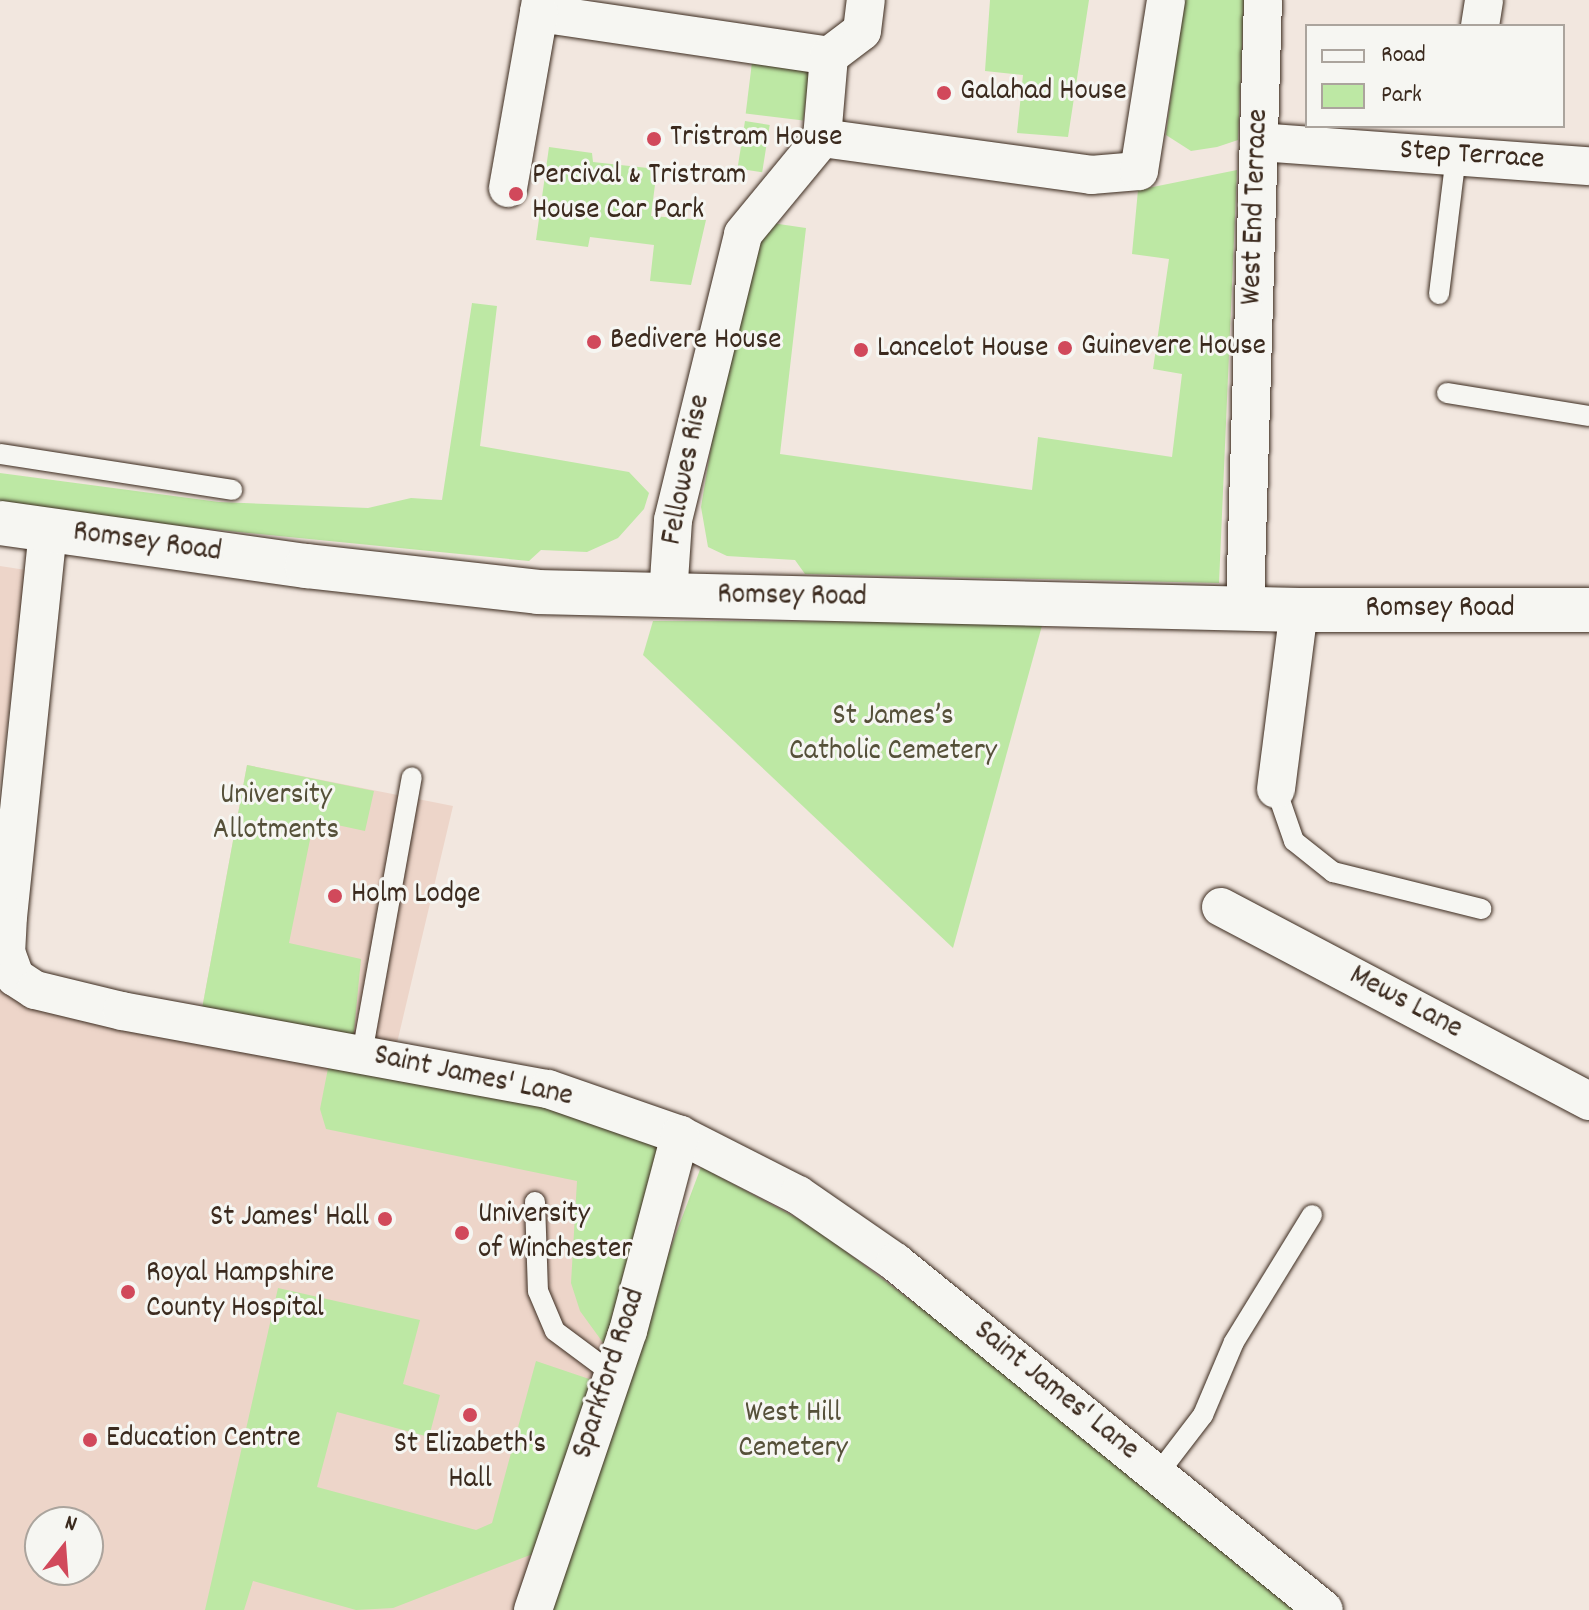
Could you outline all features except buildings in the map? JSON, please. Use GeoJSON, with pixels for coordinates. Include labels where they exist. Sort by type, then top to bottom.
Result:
{"type":"FeatureCollection","features":[{"type":"Feature","properties":{"kind":"main road","name":"Romsey Road"},"geometry":{"type":"LineString","coordinates":[[0,523],[521,590],[668,596],[1245,606],[1299,610],[1589,610]]}},
{"type":"Feature","properties":{"kind":"street"},"geometry":{"type":"LineString","coordinates":[[508,188],[540,7],[829,56],[862,31],[866,0]]}},
{"type":"Feature","properties":{"kind":"street"},"geometry":{"type":"LineString","coordinates":[[829,56],[822,138],[1091,175],[1139,171],[1166,0]]}},
{"type":"Feature","properties":{"kind":"street","name":"West End Terrace"},"geometry":{"type":"LineString","coordinates":[[1245,606],[1263,0]]}},
{"type":"Feature","properties":{"kind":"street"},"geometry":{"type":"LineString","coordinates":[[1480,24],[1484,0]]}},
{"type":"Feature","properties":{"kind":"street","name":"Fellowes Rise"},"geometry":{"type":"LineString","coordinates":[[668,596],[673,520],[743,234],[822,138]]}},
{"type":"Feature","properties":{"kind":"street","name":"Step Terrace"},"geometry":{"type":"LineString","coordinates":[[1259,142],[1459,141],[1589,166]]}},
{"type":"Feature","properties":{"kind":"street","name":"Saint James' Lane"},"geometry":{"type":"LineString","coordinates":[[48,530],[8,916],[6,952],[15,977],[35,990],[122,1011],[548,1089],[680,1135],[798,1195],[895,1262],[1324,1610]]}},
{"type":"Feature","properties":{"kind":"street"},"geometry":{"type":"LineString","coordinates":[[1276,789],[1299,610]]}},
{"type":"Feature","properties":{"kind":"street","name":"Mews Lane"},"geometry":{"type":"LineString","coordinates":[[1221,907],[1589,1101]]}},
{"type":"Feature","properties":{"kind":"street","name":"Sparkford Road"},"geometry":{"type":"LineString","coordinates":[[533,1610],[613,1374],[680,1135]]}},
{"type":"Feature","properties":{"kind":"lane"},"geometry":{"type":"LineString","coordinates":[[1439,294],[1459,141]]}},
{"type":"Feature","properties":{"kind":"lane"},"geometry":{"type":"LineString","coordinates":[[1447,393],[1589,416]]}},
{"type":"Feature","properties":{"kind":"lane"},"geometry":{"type":"LineString","coordinates":[[0,454],[232,490]]}},
{"type":"Feature","properties":{"kind":"lane"},"geometry":{"type":"LineString","coordinates":[[362,1054],[412,777]]}},
{"type":"Feature","properties":{"kind":"lane"},"geometry":{"type":"LineString","coordinates":[[1276,789],[1294,841],[1333,872],[1481,909]]}},
{"type":"Feature","properties":{"kind":"lane"},"geometry":{"type":"LineString","coordinates":[[535,1202],[538,1291],[555,1331],[613,1374]]}},
{"type":"Feature","properties":{"kind":"lane"},"geometry":{"type":"LineString","coordinates":[[1157,1475],[1203,1415],[1234,1342],[1312,1215]]}},
{"type":"Feature","properties":{"kind":"shaded area"},"geometry":{"type":"Polygon","coordinates":[[[0,566],[26,570],[0,787],[0,566]]]}},
{"type":"Feature","properties":{"kind":"shaded area","name":"University of Winchester"},"geometry":{"type":"Polygon","coordinates":[[[247,765],[453,806],[393,1060],[680,1135],[533,1610],[0,1610],[0,987],[21,1004],[117,1026],[199,1025],[247,765]]]}},
{"type":"Feature","properties":{"kind":"green space"},"geometry":{"type":"Polygon","coordinates":[[[990,0],[1089,0],[1068,137],[1017,133],[1023,75],[985,71],[990,0]]]}},
{"type":"Feature","properties":{"kind":"green space"},"geometry":{"type":"Polygon","coordinates":[[[1183,0],[1244,0],[1238,140],[1191,151],[1166,135],[1183,0]]]}},
{"type":"Feature","properties":{"kind":"green space"},"geometry":{"type":"Polygon","coordinates":[[[753,54],[811,61],[803,121],[746,114],[753,54]]]}},
{"type":"Feature","properties":{"kind":"green space"},"geometry":{"type":"Polygon","coordinates":[[[745,121],[770,125],[762,172],[737,168],[745,121]]]}},
{"type":"Feature","properties":{"kind":"green space"},"geometry":{"type":"Polygon","coordinates":[[[549,147],[592,153],[593,162],[657,169],[651,216],[706,220],[691,285],[650,281],[654,245],[590,237],[588,247],[536,240],[549,147]]]}},
{"type":"Feature","properties":{"kind":"green space"},"geometry":{"type":"Polygon","coordinates":[[[1237,170],[1219,583],[805,574],[795,560],[727,556],[708,547],[701,507],[737,292],[765,222],[806,228],[780,454],[1032,490],[1038,437],[1172,457],[1182,374],[1153,369],[1169,259],[1132,254],[1138,190],[1237,170]]]}},
{"type":"Feature","properties":{"kind":"green space"},"geometry":{"type":"Polygon","coordinates":[[[472,303],[497,306],[480,446],[629,472],[649,493],[644,509],[618,538],[587,552],[541,550],[529,561],[0,508],[0,473],[219,502],[368,508],[411,498],[442,500],[472,303]]]}},
{"type":"Feature","properties":{"kind":"green space","name":"St James’s Catholic Cemetery"},"geometry":{"type":"Polygon","coordinates":[[[653,621],[1043,622],[953,948],[643,655],[653,621]]]}},
{"type":"Feature","properties":{"kind":"green space","name":"University Allotments"},"geometry":{"type":"Polygon","coordinates":[[[247,765],[374,791],[365,831],[314,820],[289,943],[361,959],[352,1052],[680,1135],[617,1362],[580,1311],[571,1283],[577,1181],[326,1129],[320,1109],[332,1048],[199,1025],[247,765]]]}},
{"type":"Feature","properties":{"kind":"green space","name":"West Hill Cemetery"},"geometry":{"type":"Polygon","coordinates":[[[701,1167],[812,1226],[1071,1421],[1303,1610],[548,1610],[638,1335],[701,1167]]]}},
{"type":"Feature","properties":{"kind":"green space"},"geometry":{"type":"Polygon","coordinates":[[[278,1288],[420,1320],[403,1384],[440,1395],[429,1437],[337,1412],[317,1487],[476,1530],[492,1523],[536,1361],[598,1382],[538,1552],[393,1608],[356,1610],[253,1581],[244,1610],[205,1610],[278,1288]]]}},
{"type":"Feature","properties":{"kind":"place","name":"Galahad House"},"geometry":{"type":"Point","coordinates":[944,93]}},
{"type":"Feature","properties":{"kind":"place","name":"Tristram House"},"geometry":{"type":"Point","coordinates":[654,139]}},
{"type":"Feature","properties":{"kind":"place","name":"Percival & Tristram House Car Park"},"geometry":{"type":"Point","coordinates":[516,194]}},
{"type":"Feature","properties":{"kind":"place","name":"Bedivere House"},"geometry":{"type":"Point","coordinates":[594,342]}},
{"type":"Feature","properties":{"kind":"place","name":"Guinevere House"},"geometry":{"type":"Point","coordinates":[1065,348]}},
{"type":"Feature","properties":{"kind":"place","name":"Lancelot House"},"geometry":{"type":"Point","coordinates":[861,350]}},
{"type":"Feature","properties":{"kind":"place","name":"Holm Lodge"},"geometry":{"type":"Point","coordinates":[335,896]}},
{"type":"Feature","properties":{"kind":"place","name":"St James' Hall"},"geometry":{"type":"Point","coordinates":[385,1219]}},
{"type":"Feature","properties":{"kind":"place","name":"University of Winchester"},"geometry":{"type":"Point","coordinates":[462,1233]}},
{"type":"Feature","properties":{"kind":"place","name":"Royal Hampshire County Hospital"},"geometry":{"type":"Point","coordinates":[128,1292]}},
{"type":"Feature","properties":{"kind":"place","name":"St Elizabeth's Hall"},"geometry":{"type":"Point","coordinates":[470,1415]}},
{"type":"Feature","properties":{"kind":"place","name":"Education Centre"},"geometry":{"type":"Point","coordinates":[90,1440]}}]}
